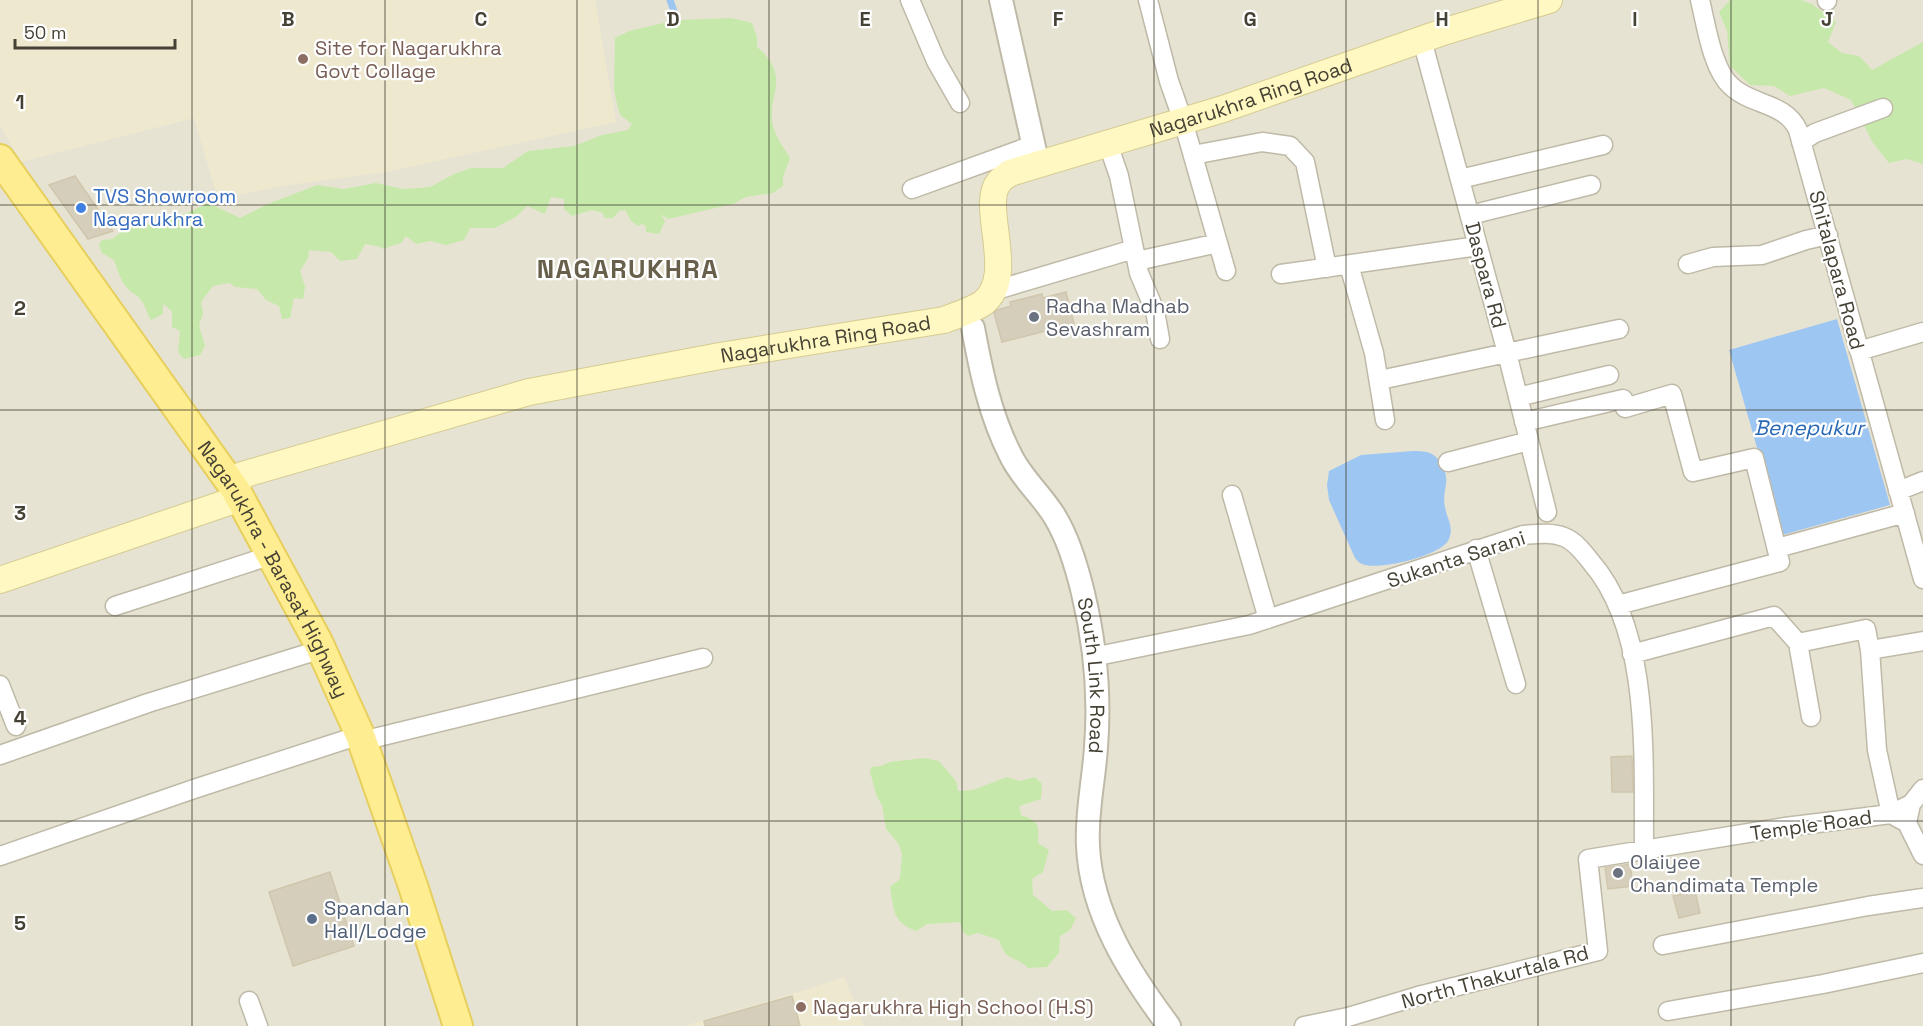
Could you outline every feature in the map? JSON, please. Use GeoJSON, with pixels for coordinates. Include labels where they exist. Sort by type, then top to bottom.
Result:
{"type":"FeatureCollection","features":[{"type":"Feature","properties":{"kind":"main road","name":"Nagarukhra Ring Road"},"geometry":{"type":"LineString","coordinates":[[0,580],[229,502],[242,474],[529,392],[720,356],[944,320],[966,312],[988,296],[998,273],[993,197],[997,183],[1035,155],[1108,144],[1183,122],[1422,40],[1510,6],[1549,0]]}},
{"type":"Feature","properties":{"kind":"main road","name":"Nagarukhra - Barasat Highway"},"geometry":{"type":"LineString","coordinates":[[0,159],[235,489],[322,649],[361,738],[413,886],[458,1026]]}},
{"type":"Feature","properties":{"kind":"street"},"geometry":{"type":"LineString","coordinates":[[910,0],[936,61],[960,103]]}},
{"type":"Feature","properties":{"kind":"street"},"geometry":{"type":"LineString","coordinates":[[912,189],[1035,155],[1001,0]]}},
{"type":"Feature","properties":{"kind":"street"},"geometry":{"type":"LineString","coordinates":[[1148,0],[1160,52],[1183,122],[1226,271]]}},
{"type":"Feature","properties":{"kind":"street","name":"Shitalapara Road"},"geometry":{"type":"LineString","coordinates":[[1700,0],[1717,65],[1729,85],[1746,98],[1782,111],[1793,119],[1828,235],[1898,491],[1920,556],[1923,579]]}},
{"type":"Feature","properties":{"kind":"street","name":"Daspara Rd"},"geometry":{"type":"LineString","coordinates":[[1422,40],[1507,353],[1547,512]]}},
{"type":"Feature","properties":{"kind":"street"},"geometry":{"type":"LineString","coordinates":[[1801,142],[1815,133],[1884,108]]}},
{"type":"Feature","properties":{"kind":"street"},"geometry":{"type":"LineString","coordinates":[[1192,155],[1262,142],[1290,146],[1305,162],[1328,267]]}},
{"type":"Feature","properties":{"kind":"street"},"geometry":{"type":"LineString","coordinates":[[1108,144],[1119,176],[1139,273],[1155,311],[1160,339]]}},
{"type":"Feature","properties":{"kind":"street"},"geometry":{"type":"LineString","coordinates":[[1460,179],[1602,145]]}},
{"type":"Feature","properties":{"kind":"street"},"geometry":{"type":"LineString","coordinates":[[1470,215],[1591,185]]}},
{"type":"Feature","properties":{"kind":"street"},"geometry":{"type":"LineString","coordinates":[[1688,264],[1713,257],[1762,255],[1828,235]]}},
{"type":"Feature","properties":{"kind":"street"},"geometry":{"type":"LineString","coordinates":[[944,320],[973,328],[988,296],[1135,255],[1178,254],[1218,243]]}},
{"type":"Feature","properties":{"kind":"street"},"geometry":{"type":"LineString","coordinates":[[1281,274],[1478,246]]}},
{"type":"Feature","properties":{"kind":"street"},"geometry":{"type":"LineString","coordinates":[[1349,265],[1380,380],[1385,420]]}},
{"type":"Feature","properties":{"kind":"street","name":"South Link Road"},"geometry":{"type":"LineString","coordinates":[[973,328],[993,412],[1010,455],[1055,516],[1069,547],[1083,592],[1090,629],[1097,706],[1097,744],[1088,817],[1088,848],[1093,880],[1106,920],[1122,957],[1169,1026]]}},
{"type":"Feature","properties":{"kind":"street"},"geometry":{"type":"LineString","coordinates":[[1380,380],[1619,329]]}},
{"type":"Feature","properties":{"kind":"street"},"geometry":{"type":"LineString","coordinates":[[1859,351],[1923,332]]}},
{"type":"Feature","properties":{"kind":"street"},"geometry":{"type":"LineString","coordinates":[[1518,397],[1609,375]]}},
{"type":"Feature","properties":{"kind":"street"},"geometry":{"type":"LineString","coordinates":[[1524,422],[1623,399],[1625,408],[1672,394],[1693,472],[1754,458],[1780,562],[1618,604]]}},
{"type":"Feature","properties":{"kind":"street"},"geometry":{"type":"LineString","coordinates":[[1448,462],[1529,441]]}},
{"type":"Feature","properties":{"kind":"street"},"geometry":{"type":"LineString","coordinates":[[1898,491],[1923,481]]}},
{"type":"Feature","properties":{"kind":"street"},"geometry":{"type":"LineString","coordinates":[[1232,495],[1268,619]]}},
{"type":"Feature","properties":{"kind":"street"},"geometry":{"type":"LineString","coordinates":[[1523,535],[1537,529],[1547,512],[1566,537],[1581,549],[1598,570],[1618,604],[1632,654],[1641,710],[1644,850]]}},
{"type":"Feature","properties":{"kind":"street"},"geometry":{"type":"LineString","coordinates":[[1777,548],[1905,513]]}},
{"type":"Feature","properties":{"kind":"street","name":"Sukanta Sarani"},"geometry":{"type":"LineString","coordinates":[[1093,657],[1202,636],[1268,619],[1523,535],[1546,533],[1566,537]]}},
{"type":"Feature","properties":{"kind":"street"},"geometry":{"type":"LineString","coordinates":[[1476,549],[1516,684]]}},
{"type":"Feature","properties":{"kind":"street"},"geometry":{"type":"LineString","coordinates":[[115,606],[272,555]]}},
{"type":"Feature","properties":{"kind":"street"},"geometry":{"type":"LineString","coordinates":[[1632,654],[1774,616],[1798,643],[1811,717]]}},
{"type":"Feature","properties":{"kind":"street"},"geometry":{"type":"LineString","coordinates":[[1798,643],[1866,629],[1870,650],[1877,750],[1899,818],[1923,855]]}},
{"type":"Feature","properties":{"kind":"street"},"geometry":{"type":"LineString","coordinates":[[1870,650],[1923,641]]}},
{"type":"Feature","properties":{"kind":"street"},"geometry":{"type":"LineString","coordinates":[[0,756],[148,703],[322,649]]}},
{"type":"Feature","properties":{"kind":"street"},"geometry":{"type":"LineString","coordinates":[[0,856],[194,789],[361,738],[703,658]]}},
{"type":"Feature","properties":{"kind":"street"},"geometry":{"type":"LineString","coordinates":[[0,685],[16,726]]}},
{"type":"Feature","properties":{"kind":"street"},"geometry":{"type":"LineString","coordinates":[[1899,818],[1923,789]]}},
{"type":"Feature","properties":{"kind":"street","name":"Temple Road"},"geometry":{"type":"LineString","coordinates":[[1588,859],[1785,827],[1899,818]]}},
{"type":"Feature","properties":{"kind":"street","name":"North Thakurtala Rd"},"geometry":{"type":"LineString","coordinates":[[1304,1026],[1348,1017],[1418,996],[1598,951],[1588,859]]}},
{"type":"Feature","properties":{"kind":"street"},"geometry":{"type":"LineString","coordinates":[[1663,945],[1868,906],[1923,898]]}},
{"type":"Feature","properties":{"kind":"street"},"geometry":{"type":"LineString","coordinates":[[1668,1011],[1823,984],[1923,963]]}},
{"type":"Feature","properties":{"kind":"street"},"geometry":{"type":"LineString","coordinates":[[249,1001],[258,1026]]}},
{"type":"Feature","properties":{"kind":"shaded area","name":"NAGARUKHRA"},"geometry":{"type":"Polygon","coordinates":[[[0,0],[1923,0],[1923,1026],[0,1026],[0,0]]]}},
{"type":"Feature","properties":{"kind":"shaded area","name":"Site for Nagarukhra Govt Collage"},"geometry":{"type":"Polygon","coordinates":[[[0,0],[595,0],[616,122],[386,172],[282,186],[218,199],[194,118],[21,162],[0,126],[0,0]]]}},
{"type":"Feature","properties":{"kind":"shaded area","name":"Nagarukhra High School (H.S)"},"geometry":{"type":"Polygon","coordinates":[[[844,977],[864,1026],[684,1026],[808,989],[844,977]]]}},
{"type":"Feature","properties":{"kind":"green space"},"geometry":{"type":"Polygon","coordinates":[[[1730,0],[1801,0],[1812,4],[1836,22],[1828,42],[1842,53],[1859,56],[1872,70],[1923,42],[1923,164],[1907,159],[1889,163],[1873,143],[1851,100],[1824,88],[1790,96],[1774,86],[1750,85],[1730,66],[1727,31],[1719,12],[1730,0]]]}},
{"type":"Feature","properties":{"kind":"green space"},"geometry":{"type":"Polygon","coordinates":[[[731,18],[752,23],[757,37],[757,47],[774,68],[776,87],[772,117],[774,129],[790,158],[783,177],[783,186],[773,193],[746,197],[733,204],[668,219],[661,214],[665,221],[659,234],[646,232],[646,226],[642,224],[638,226],[631,221],[625,210],[619,211],[613,218],[604,218],[603,213],[592,210],[572,216],[564,209],[564,199],[551,197],[545,214],[527,206],[517,216],[495,228],[470,228],[464,240],[446,245],[430,241],[416,244],[406,236],[401,243],[383,249],[365,244],[357,259],[340,261],[331,252],[309,250],[308,258],[300,271],[305,287],[303,299],[294,298],[290,318],[282,319],[279,306],[266,300],[257,289],[235,287],[230,283],[213,286],[201,302],[203,314],[199,325],[205,346],[200,355],[184,359],[178,352],[180,331],[172,327],[172,311],[163,304],[163,314],[151,320],[142,301],[124,284],[114,260],[102,253],[99,245],[102,240],[113,239],[131,226],[164,223],[175,214],[185,214],[208,203],[240,218],[268,204],[317,185],[344,189],[376,183],[403,189],[430,187],[471,168],[503,168],[528,151],[574,146],[602,135],[628,130],[632,124],[620,115],[614,90],[615,38],[629,31],[677,20],[731,18]]]}},
{"type":"Feature","properties":{"kind":"green space"},"geometry":{"type":"Polygon","coordinates":[[[924,758],[939,761],[956,781],[958,791],[973,790],[1007,777],[1020,781],[1035,777],[1042,784],[1041,799],[1019,806],[1021,815],[1037,824],[1038,843],[1049,850],[1043,872],[1032,879],[1033,895],[1052,911],[1067,910],[1076,918],[1070,930],[1060,936],[1059,953],[1047,967],[1028,968],[1008,956],[999,940],[978,933],[968,936],[962,931],[960,922],[927,924],[916,931],[902,924],[895,914],[890,887],[900,879],[902,854],[898,843],[886,829],[882,805],[877,797],[870,772],[871,767],[890,762],[924,758]]]}},
{"type":"Feature","properties":{"kind":"water","name":"Benepukur"},"geometry":{"type":"Polygon","coordinates":[[[1837,319],[1890,505],[1782,535],[1729,350],[1837,319]]]}},
{"type":"Feature","properties":{"kind":"water"},"geometry":{"type":"Polygon","coordinates":[[[1413,451],[1435,456],[1444,469],[1446,479],[1444,504],[1451,528],[1448,541],[1433,552],[1408,561],[1370,566],[1361,564],[1355,558],[1329,500],[1327,485],[1329,471],[1361,455],[1413,451]]]}},
{"type":"Feature","properties":{"kind":"building","name":"TVS Showroom Nagarukhra"},"geometry":{"type":"Polygon","coordinates":[[[75,176],[113,231],[88,239],[49,185],[75,176]]]}},
{"type":"Feature","properties":{"kind":"building"},"geometry":{"type":"Polygon","coordinates":[[[1066,292],[1074,324],[1002,342],[994,313],[997,310],[1011,306],[1010,302],[1042,294],[1043,298],[1066,292]]]}},
{"type":"Feature","properties":{"kind":"building"},"geometry":{"type":"Polygon","coordinates":[[[1632,756],[1633,792],[1612,792],[1611,757],[1632,756]]]}},
{"type":"Feature","properties":{"kind":"building"},"geometry":{"type":"Polygon","coordinates":[[[1630,864],[1633,886],[1608,889],[1605,868],[1630,864]]]}},
{"type":"Feature","properties":{"kind":"building","name":"Spandan Hall/Lodge"},"geometry":{"type":"Polygon","coordinates":[[[330,872],[354,946],[293,966],[269,892],[330,872]]]}},
{"type":"Feature","properties":{"kind":"building"},"geometry":{"type":"Polygon","coordinates":[[[1695,891],[1700,913],[1679,918],[1673,896],[1695,891]]]}},
{"type":"Feature","properties":{"kind":"building"},"geometry":{"type":"Polygon","coordinates":[[[792,996],[800,1026],[705,1026],[704,1021],[792,996]]]}},
{"type":"Feature","properties":{"kind":"waterway"},"geometry":{"type":"LineString","coordinates":[[670,0],[677,20]]}},
{"type":"Feature","properties":{"kind":"place","name":"Site for Nagarukhra Govt Collage"},"geometry":{"type":"Point","coordinates":[303,59]}},
{"type":"Feature","properties":{"kind":"place","name":"TVS Showroom Nagarukhra"},"geometry":{"type":"Point","coordinates":[81,208]}},
{"type":"Feature","properties":{"kind":"place","name":"Radha Madhab Sevashram"},"geometry":{"type":"Point","coordinates":[1034,317]}},
{"type":"Feature","properties":{"kind":"place","name":"Olaiyee Chandimata Temple"},"geometry":{"type":"Point","coordinates":[1618,873]}},
{"type":"Feature","properties":{"kind":"place","name":"Spandan Hall/Lodge"},"geometry":{"type":"Point","coordinates":[312,919]}},
{"type":"Feature","properties":{"kind":"place","name":"Nagarukhra High School (H.S)"},"geometry":{"type":"Point","coordinates":[801,1007]}},
{"type":"Feature","properties":{"kind":"district","name":"NAGARUKHRA"},"geometry":{"type":"Point","coordinates":[628,269]}}]}
